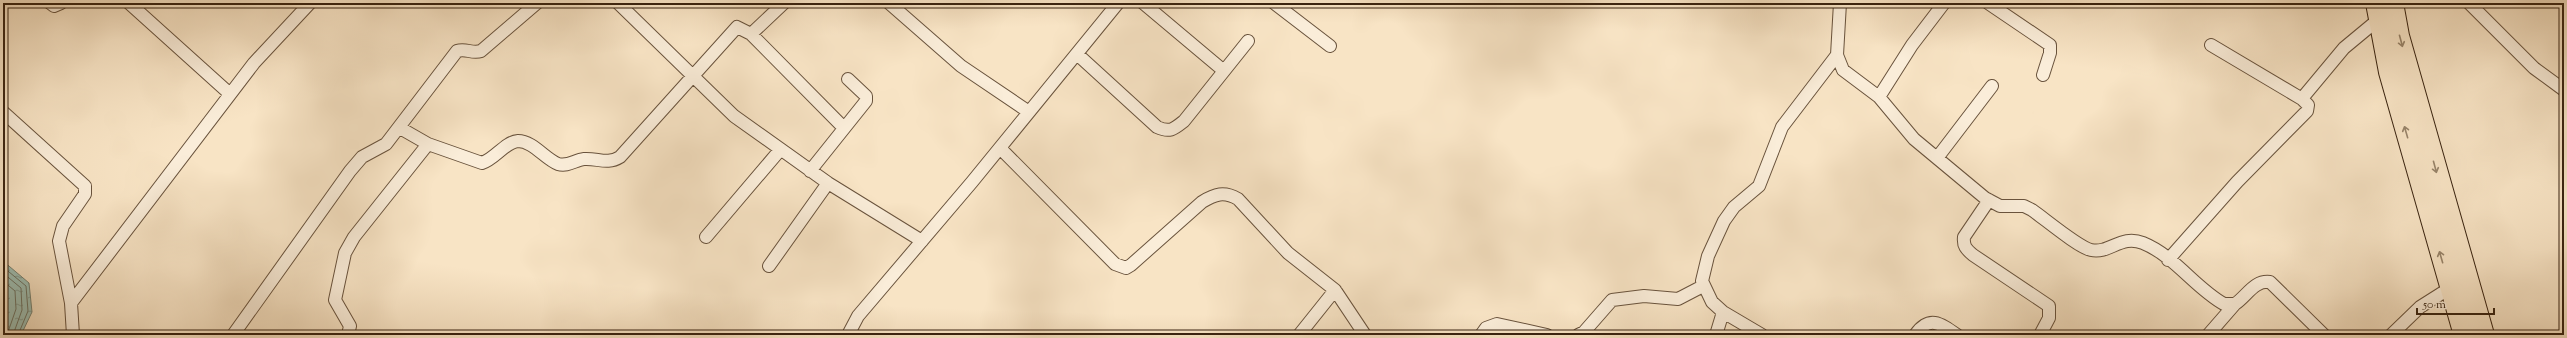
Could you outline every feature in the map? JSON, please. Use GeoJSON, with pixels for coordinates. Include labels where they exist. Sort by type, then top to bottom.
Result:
{"type":"FeatureCollection","features":[{"type":"Feature","properties":{"kind":"highway"},"geometry":{"type":"LineString","coordinates":[[2393,3],[2403,51],[2484,335]]}},
{"type":"Feature","properties":{"kind":"highway"},"geometry":{"type":"LineString","coordinates":[[2377,11],[2389,72],[2464,335]]}},
{"type":"Feature","properties":{"kind":"street"},"geometry":{"type":"LineString","coordinates":[[50,3],[54,6],[61,3]]}},
{"type":"Feature","properties":{"kind":"street"},"geometry":{"type":"LineString","coordinates":[[129,3],[230,94]]}},
{"type":"Feature","properties":{"kind":"street"},"geometry":{"type":"LineString","coordinates":[[71,303],[254,63],[310,3]]}},
{"type":"Feature","properties":{"kind":"street"},"geometry":{"type":"LineString","coordinates":[[234,335],[350,171],[362,157],[386,144],[400,128],[458,51],[464,49],[476,53],[481,51],[537,3]]}},
{"type":"Feature","properties":{"kind":"street"},"geometry":{"type":"LineString","coordinates":[[618,3],[725,109],[810,171],[922,241]]}},
{"type":"Feature","properties":{"kind":"street"},"geometry":{"type":"LineString","coordinates":[[751,34],[784,3]]}},
{"type":"Feature","properties":{"kind":"street"},"geometry":{"type":"LineString","coordinates":[[889,3],[961,66],[1029,112]]}},
{"type":"Feature","properties":{"kind":"street"},"geometry":{"type":"LineString","coordinates":[[848,335],[858,316],[1000,148],[1118,3]]}},
{"type":"Feature","properties":{"kind":"street"},"geometry":{"type":"LineString","coordinates":[[1143,3],[1224,71]]}},
{"type":"Feature","properties":{"kind":"street"},"geometry":{"type":"LineString","coordinates":[[1274,3],[1330,46]]}},
{"type":"Feature","properties":{"kind":"street"},"geometry":{"type":"LineString","coordinates":[[1840,3],[1837,55],[1843,70],[1879,97],[1905,130],[1988,200],[2000,206],[2018,205],[2028,208],[2091,250],[2104,249],[2126,240],[2134,240],[2152,247],[2218,300],[2230,306],[2235,304]]}},
{"type":"Feature","properties":{"kind":"street"},"geometry":{"type":"LineString","coordinates":[[1879,97],[1912,45],[1944,3]]}},
{"type":"Feature","properties":{"kind":"street"},"geometry":{"type":"LineString","coordinates":[[1988,3],[2050,45],[2050,53],[2043,75]]}},
{"type":"Feature","properties":{"kind":"street"},"geometry":{"type":"LineString","coordinates":[[2469,3],[2534,68],[2564,90]]}},
{"type":"Feature","properties":{"kind":"street"},"geometry":{"type":"LineString","coordinates":[[2302,99],[2377,11]]}},
{"type":"Feature","properties":{"kind":"street"},"geometry":{"type":"LineString","coordinates":[[400,128],[428,144],[482,163],[489,161],[512,143],[519,141],[526,143],[557,164],[566,165],[585,159],[612,162],[620,157],[733,29],[741,27],[751,34],[844,128]]}},
{"type":"Feature","properties":{"kind":"street"},"geometry":{"type":"LineString","coordinates":[[1077,54],[1157,127],[1165,131],[1173,131],[1184,120],[1248,41]]}},
{"type":"Feature","properties":{"kind":"street"},"geometry":{"type":"LineString","coordinates":[[2168,260],[2238,182],[2307,111],[2308,105],[2302,99],[2211,45]]}},
{"type":"Feature","properties":{"kind":"street"},"geometry":{"type":"LineString","coordinates":[[1762,335],[1723,312],[1712,302],[1703,286],[1702,273],[1724,221],[1734,208],[1759,186],[1782,127],[1837,55]]}},
{"type":"Feature","properties":{"kind":"street"},"geometry":{"type":"LineString","coordinates":[[810,171],[866,101],[866,96],[848,79]]}},
{"type":"Feature","properties":{"kind":"street"},"geometry":{"type":"LineString","coordinates":[[1937,158],[1992,86]]}},
{"type":"Feature","properties":{"kind":"street"},"geometry":{"type":"LineString","coordinates":[[3,112],[85,186],[85,194],[64,226],[59,241],[71,303],[73,335]]}},
{"type":"Feature","properties":{"kind":"street"},"geometry":{"type":"LineString","coordinates":[[348,335],[350,326],[335,300],[345,253],[354,236],[428,144]]}},
{"type":"Feature","properties":{"kind":"street"},"geometry":{"type":"LineString","coordinates":[[1000,148],[1120,267],[1132,265],[1202,202],[1212,196],[1230,194],[1238,198],[1288,253],[1335,290],[1365,335]]}},
{"type":"Feature","properties":{"kind":"street"},"geometry":{"type":"LineString","coordinates":[[706,237],[780,150]]}},
{"type":"Feature","properties":{"kind":"street"},"geometry":{"type":"LineString","coordinates":[[769,266],[828,183]]}},
{"type":"Feature","properties":{"kind":"street"},"geometry":{"type":"LineString","coordinates":[[1988,200],[1964,237],[1963,243],[1966,249],[1973,255],[2049,306],[2049,318],[2040,335]]}},
{"type":"Feature","properties":{"kind":"street"},"geometry":{"type":"LineString","coordinates":[[2208,335],[2235,304],[2255,285],[2265,282],[2270,282],[2324,335]]}},
{"type":"Feature","properties":{"kind":"street"},"geometry":{"type":"LineString","coordinates":[[1578,335],[1584,332],[1612,300],[1644,296],[1678,299],[1703,286]]}},
{"type":"Feature","properties":{"kind":"street"},"geometry":{"type":"LineString","coordinates":[[2392,335],[2420,307],[2450,288]]}},
{"type":"Feature","properties":{"kind":"street"},"geometry":{"type":"LineString","coordinates":[[1299,335],[1335,290]]}},
{"type":"Feature","properties":{"kind":"street"},"geometry":{"type":"LineString","coordinates":[[1716,335],[1723,312]]}},
{"type":"Feature","properties":{"kind":"street"},"geometry":{"type":"LineString","coordinates":[[1915,335],[1923,324],[1931,323],[1945,327],[1957,335]]}},
{"type":"Feature","properties":{"kind":"street"},"geometry":{"type":"LineString","coordinates":[[1481,335],[1486,328],[1496,324],[1548,335]]}},
{"type":"Feature","properties":{"kind":"water"},"geometry":{"type":"Polygon","coordinates":[[[3,261],[29,283],[32,312],[21,335],[3,335],[3,261]]]}}]}
